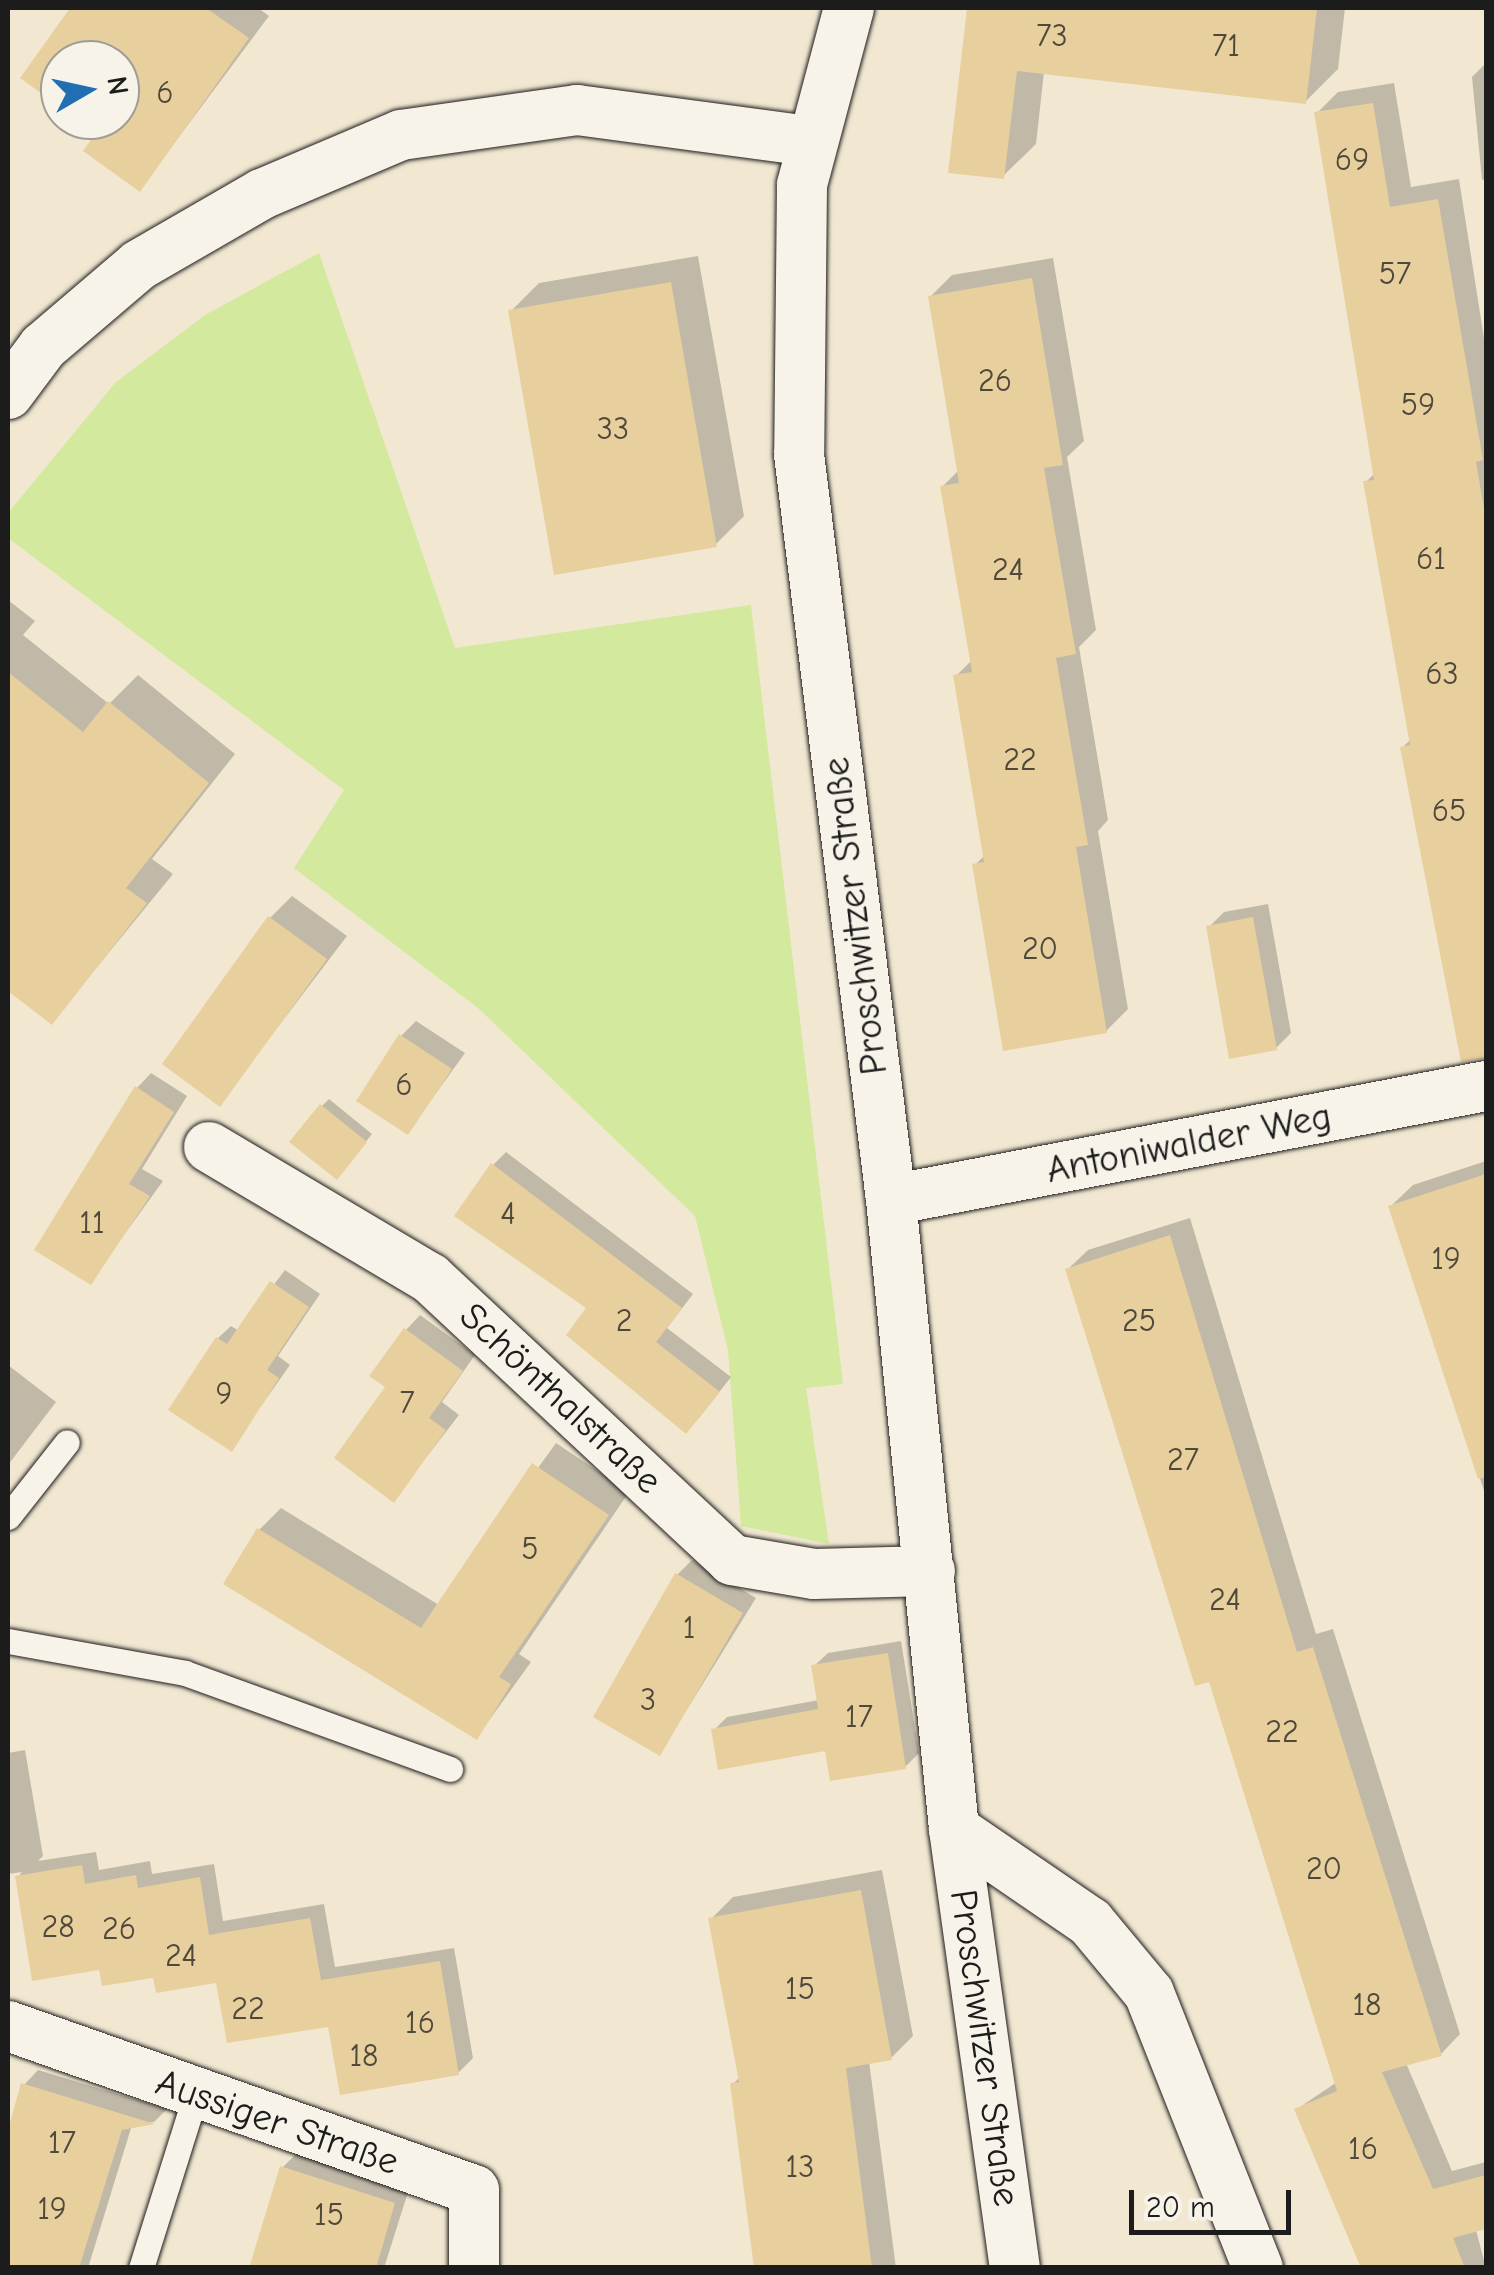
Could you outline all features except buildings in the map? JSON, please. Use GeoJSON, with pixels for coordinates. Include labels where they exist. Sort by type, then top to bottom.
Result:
{"type":"FeatureCollection","features":[{"type":"Feature","properties":{"kind":"street","name":"Proschwitzer Straße"},"geometry":{"type":"LineString","coordinates":[[849,8],[809,140],[802,185],[799,454],[891,1200],[954,1830],[1015,2268]]}},
{"type":"Feature","properties":{"kind":"street"},"geometry":{"type":"LineString","coordinates":[[8,394],[43,347],[139,265],[262,194],[401,135],[577,110],[809,140]]}},
{"type":"Feature","properties":{"kind":"street","name":"Antoniwalder Weg"},"geometry":{"type":"LineString","coordinates":[[891,1200],[1486,1086]]}},
{"type":"Feature","properties":{"kind":"street","name":"Schönthalstraße"},"geometry":{"type":"LineString","coordinates":[[209,1146],[430,1278],[732,1560],[814,1574],[930,1571]]}},
{"type":"Feature","properties":{"kind":"street","name":"Proschwitzer Straße"},"geometry":{"type":"LineString","coordinates":[[954,1830],[1090,1922],[1149,1993],[1258,2268]]}},
{"type":"Feature","properties":{"kind":"street","name":"Aussiger Straße"},"geometry":{"type":"LineString","coordinates":[[8,2026],[195,2097],[474,2190],[474,2268]]}},
{"type":"Feature","properties":{"kind":"lane"},"geometry":{"type":"LineString","coordinates":[[8,1516],[67,1442]]}},
{"type":"Feature","properties":{"kind":"lane"},"geometry":{"type":"LineString","coordinates":[[8,1641],[186,1672],[450,1770]]}},
{"type":"Feature","properties":{"kind":"lane"},"geometry":{"type":"LineString","coordinates":[[141,2268],[195,2097]]}},
{"type":"Feature","properties":{"kind":"green space"},"geometry":{"type":"Polygon","coordinates":[[[319,253],[455,648],[751,605],[843,1384],[806,1388],[829,1544],[741,1526],[728,1350],[695,1216],[478,1008],[294,868],[344,790],[8,538],[8,513],[116,382],[205,315],[319,253]]]}}]}
